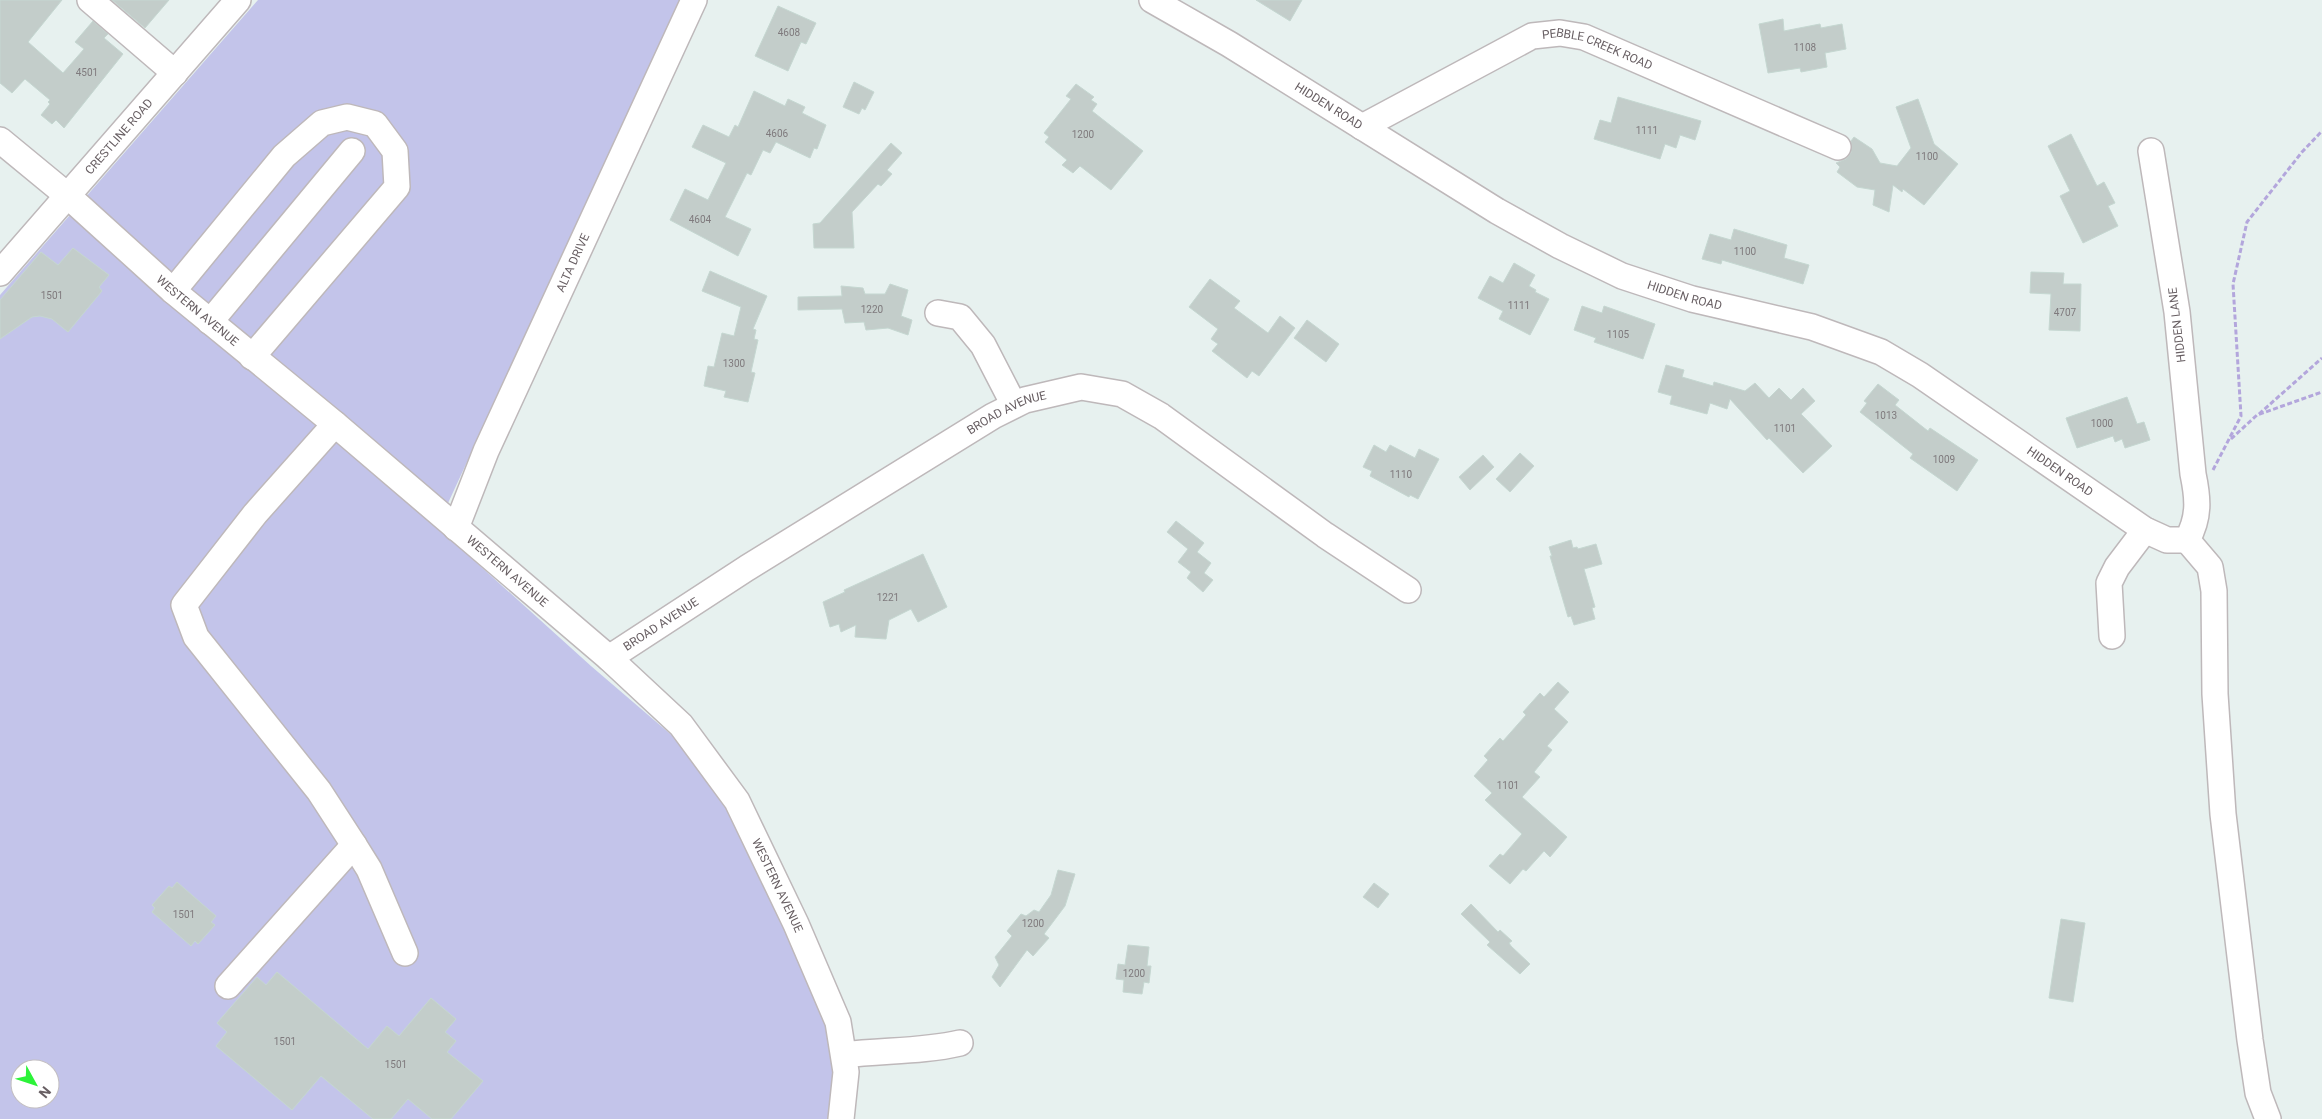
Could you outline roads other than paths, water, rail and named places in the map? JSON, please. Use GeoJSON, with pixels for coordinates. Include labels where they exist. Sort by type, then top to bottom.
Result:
{"type":"FeatureCollection","features":[{"type":"Feature","properties":{"kind":"street"},"geometry":{"type":"LineString","coordinates":[[90,0],[175,73]]}},
{"type":"Feature","properties":{"kind":"street","name":"CRESTLINE ROAD"},"geometry":{"type":"LineString","coordinates":[[0,273],[238,0]]}},
{"type":"Feature","properties":{"kind":"street","name":"ALTA DRIVE"},"geometry":{"type":"LineString","coordinates":[[456,528],[486,451],[694,0]]}},
{"type":"Feature","properties":{"kind":"street","name":"HIDDEN ROAD"},"geometry":{"type":"LineString","coordinates":[[1152,0],[1229,44],[1496,211],[1560,246],[1622,276],[1692,299],[1812,327],[1881,352],[1920,375],[2145,530],[2167,540],[2188,540]]}},
{"type":"Feature","properties":{"kind":"street","name":"PEBBLE CREEK ROAD"},"geometry":{"type":"LineString","coordinates":[[1362,127],[1532,36],[1560,33],[1584,37],[1838,146]]}},
{"type":"Feature","properties":{"kind":"street"},"geometry":{"type":"LineString","coordinates":[[173,290],[284,156],[322,123],[347,117],[375,124],[395,151],[397,188],[252,357]]}},
{"type":"Feature","properties":{"kind":"street","name":"WESTERN AVENUE"},"geometry":{"type":"LineString","coordinates":[[0,140],[68,196],[210,322],[335,424],[609,658],[681,725],[737,801],[796,924],[838,1022],[846,1072],[841,1119]]}},
{"type":"Feature","properties":{"kind":"street"},"geometry":{"type":"LineString","coordinates":[[210,322],[352,151]]}},
{"type":"Feature","properties":{"kind":"street","name":"HIDDEN LANE"},"geometry":{"type":"LineString","coordinates":[[2151,151],[2177,312],[2193,474],[2198,499],[2195,526],[2188,540]]}},
{"type":"Feature","properties":{"kind":"street"},"geometry":{"type":"LineString","coordinates":[[938,313],[960,317],[983,345],[1014,405]]}},
{"type":"Feature","properties":{"kind":"street","name":"BROAD AVENUE"},"geometry":{"type":"LineString","coordinates":[[609,658],[747,568],[993,416],[1025,400],[1081,387],[1122,394],[1161,416],[1325,535],[1408,590]]}},
{"type":"Feature","properties":{"kind":"street"},"geometry":{"type":"LineString","coordinates":[[335,424],[255,514],[184,605],[196,637],[319,791],[354,845],[369,869],[405,953]]}},
{"type":"Feature","properties":{"kind":"street"},"geometry":{"type":"LineString","coordinates":[[2112,636],[2109,583],[2117,567],[2145,530]]}},
{"type":"Feature","properties":{"kind":"street"},"geometry":{"type":"LineString","coordinates":[[2188,540],[2210,567],[2214,591],[2215,694],[2222,814],[2251,1048],[2258,1093],[2268,1119]]}},
{"type":"Feature","properties":{"kind":"street"},"geometry":{"type":"LineString","coordinates":[[228,986],[354,845]]}},
{"type":"Feature","properties":{"kind":"street"},"geometry":{"type":"LineString","coordinates":[[844,1055],[872,1051],[933,1049],[960,1044]]}}]}
